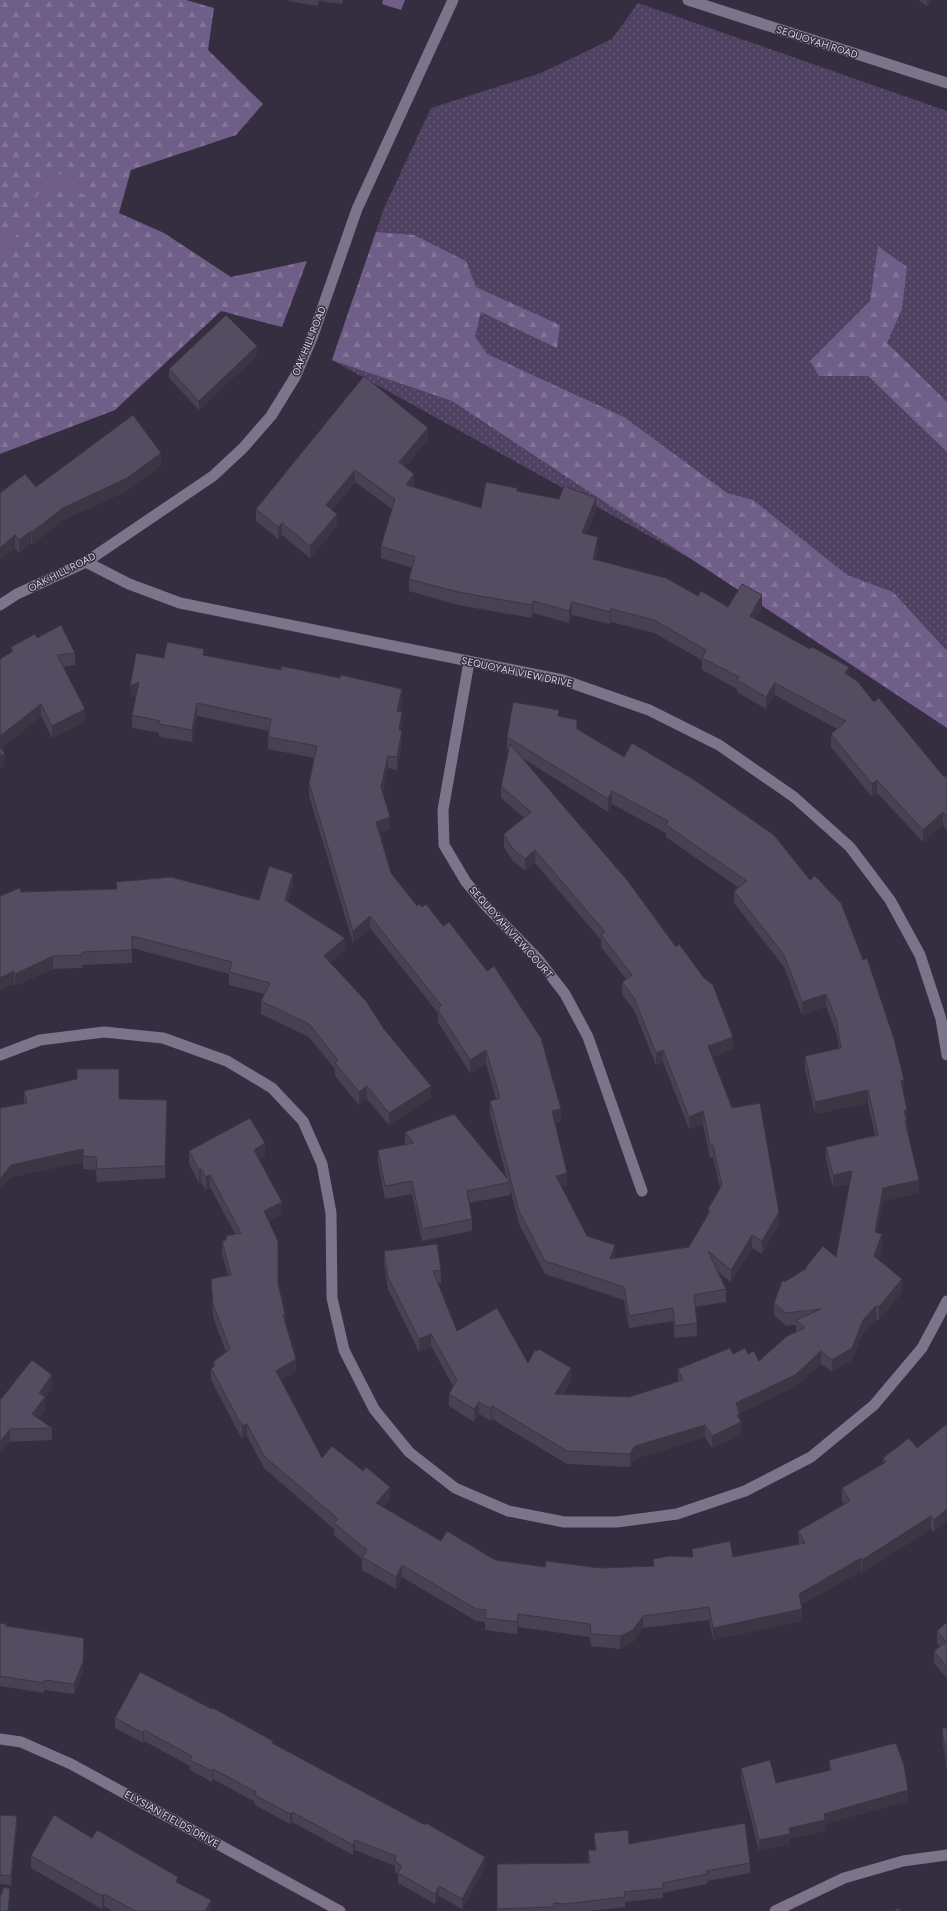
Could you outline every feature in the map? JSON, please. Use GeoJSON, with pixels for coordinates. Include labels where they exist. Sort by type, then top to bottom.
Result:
{"type":"FeatureCollection","features":[{"type":"Feature","properties":{"kind":"street","name":"OAK HILL ROAD"},"geometry":{"type":"LineString","coordinates":[[0,605],[17,594],[86,562],[213,476],[243,448],[271,416],[295,377],[312,338],[357,209],[453,0]]}},
{"type":"Feature","properties":{"kind":"street","name":"SEQUOYAH ROAD"},"geometry":{"type":"LineString","coordinates":[[688,0],[947,83]]}},
{"type":"Feature","properties":{"kind":"street","name":"SEQUOYAH VIEW DRIVE"},"geometry":{"type":"LineString","coordinates":[[86,562],[129,584],[180,603],[563,680],[649,710],[719,746],[794,797],[850,847],[890,900],[920,955],[941,1019],[947,1055]]}},
{"type":"Feature","properties":{"kind":"street","name":"SEQUOYAH VIEW COURT"},"geometry":{"type":"LineString","coordinates":[[469,662],[443,810],[444,845],[466,882],[487,908],[538,958],[564,994],[588,1037],[642,1191]]}},
{"type":"Feature","properties":{"kind":"street"},"geometry":{"type":"LineString","coordinates":[[0,1055],[40,1040],[104,1032],[163,1038],[227,1060],[272,1088],[302,1121],[322,1164],[331,1213],[332,1298],[344,1350],[374,1409],[409,1452],[455,1488],[508,1511],[564,1522],[617,1522],[677,1514],[745,1491],[811,1457],[874,1405],[922,1348],[947,1301]]}},
{"type":"Feature","properties":{"kind":"street","name":"ELYSIAN FIELDS DRIVE"},"geometry":{"type":"LineString","coordinates":[[0,1739],[21,1742],[71,1764],[340,1911]]}},
{"type":"Feature","properties":{"kind":"street"},"geometry":{"type":"LineString","coordinates":[[775,1911],[844,1878],[903,1861],[947,1855]]}},
{"type":"Feature","properties":{"kind":"shaded area"},"geometry":{"type":"Polygon","coordinates":[[[638,3],[947,111],[947,701],[332,360],[384,208],[431,108],[541,73],[612,39],[638,3]]]}},
{"type":"Feature","properties":{"kind":"green space"},"geometry":{"type":"Polygon","coordinates":[[[0,0],[186,0],[214,8],[208,50],[263,104],[236,135],[131,170],[119,213],[164,233],[231,277],[307,261],[282,327],[221,311],[115,410],[0,454],[0,0]]]}},
{"type":"Feature","properties":{"kind":"green space"},"geometry":{"type":"Polygon","coordinates":[[[376,232],[414,235],[466,261],[476,287],[560,325],[557,348],[481,312],[475,336],[487,354],[624,417],[727,493],[753,500],[847,575],[893,592],[947,651],[947,728],[452,401],[332,360],[376,232]]]}},
{"type":"Feature","properties":{"kind":"green space"},"geometry":{"type":"Polygon","coordinates":[[[878,246],[907,267],[902,309],[887,343],[947,402],[947,452],[868,376],[819,376],[810,361],[870,301],[878,246]]]}},
{"type":"Feature","properties":{"kind":"water"},"geometry":{"type":"Polygon","coordinates":[[[383,0],[405,0],[401,10],[382,4],[383,0]]]}},
{"type":"Feature","properties":{"kind":"building"},"geometry":{"type":"Polygon","coordinates":[[[226,315],[257,346],[199,401],[169,369],[226,315]]]}},
{"type":"Feature","properties":{"kind":"building"},"geometry":{"type":"Polygon","coordinates":[[[364,376],[428,428],[399,462],[414,474],[406,485],[481,508],[486,482],[517,488],[517,491],[559,499],[564,486],[596,498],[582,533],[598,537],[593,559],[666,578],[698,596],[701,591],[728,607],[742,584],[762,595],[750,616],[810,649],[812,647],[849,667],[845,673],[858,682],[874,702],[879,698],[944,777],[947,775],[947,818],[943,812],[923,830],[877,780],[872,784],[831,734],[846,721],[775,683],[766,697],[737,680],[739,677],[702,658],[706,650],[654,620],[611,609],[610,612],[572,602],[569,611],[533,601],[532,605],[458,592],[409,579],[415,557],[381,546],[395,499],[355,470],[326,505],[337,514],[310,546],[282,523],[278,527],[256,509],[364,376]]]}},
{"type":"Feature","properties":{"kind":"building"},"geometry":{"type":"Polygon","coordinates":[[[133,415],[161,453],[127,478],[63,508],[32,532],[31,531],[19,540],[15,535],[0,548],[0,493],[25,474],[36,487],[133,415]]]}},
{"type":"Feature","properties":{"kind":"building"},"geometry":{"type":"Polygon","coordinates":[[[61,625],[75,653],[57,655],[85,709],[52,726],[41,704],[0,736],[0,659],[13,651],[11,647],[35,634],[37,638],[61,625]]]}},
{"type":"Feature","properties":{"kind":"building"},"geometry":{"type":"Polygon","coordinates":[[[167,642],[204,649],[203,655],[281,670],[281,666],[340,678],[341,675],[402,689],[397,711],[402,712],[399,730],[402,731],[397,757],[388,756],[381,787],[390,817],[376,822],[391,873],[417,906],[419,904],[422,907],[426,904],[443,926],[449,922],[487,971],[494,966],[541,1038],[561,1109],[552,1111],[567,1173],[556,1176],[587,1236],[615,1245],[610,1259],[689,1247],[710,1211],[708,1209],[722,1185],[713,1145],[710,1145],[703,1111],[689,1117],[663,1050],[656,1053],[634,998],[622,982],[632,975],[601,935],[605,932],[535,850],[525,859],[512,848],[504,834],[531,812],[501,786],[510,744],[627,880],[676,947],[679,944],[704,978],[713,985],[733,1037],[708,1046],[732,1108],[760,1103],[779,1212],[762,1241],[752,1235],[731,1270],[708,1251],[726,1289],[694,1295],[697,1323],[675,1326],[673,1308],[629,1316],[624,1287],[545,1261],[519,1211],[490,1101],[500,1098],[486,1050],[470,1060],[438,1010],[441,1005],[370,916],[353,931],[309,783],[317,746],[268,737],[271,719],[197,703],[192,730],[159,724],[160,721],[132,715],[139,682],[130,686],[136,653],[164,658],[167,642]]]}},
{"type":"Feature","properties":{"kind":"building"},"geometry":{"type":"Polygon","coordinates":[[[513,702],[559,710],[558,716],[577,720],[577,729],[624,757],[632,743],[696,781],[774,835],[810,880],[815,876],[841,903],[863,960],[867,958],[894,1039],[904,1080],[901,1081],[907,1110],[904,1111],[907,1121],[905,1121],[919,1180],[883,1188],[875,1232],[882,1234],[874,1256],[902,1279],[879,1307],[876,1306],[863,1320],[852,1348],[832,1360],[821,1351],[795,1375],[736,1403],[740,1414],[737,1415],[741,1422],[712,1436],[705,1425],[635,1446],[630,1454],[567,1451],[492,1406],[491,1409],[479,1402],[474,1409],[449,1394],[457,1380],[431,1334],[419,1339],[388,1277],[384,1251],[437,1244],[441,1270],[433,1271],[457,1331],[497,1308],[528,1363],[535,1350],[537,1351],[539,1349],[571,1368],[555,1394],[629,1397],[683,1380],[678,1369],[730,1348],[733,1354],[745,1348],[748,1354],[754,1351],[759,1361],[787,1336],[805,1328],[796,1320],[821,1309],[786,1313],[774,1303],[782,1281],[786,1281],[807,1268],[806,1267],[823,1246],[836,1257],[852,1171],[833,1175],[826,1147],[878,1135],[868,1090],[815,1102],[805,1056],[841,1048],[837,1022],[826,994],[802,1002],[784,955],[734,891],[747,881],[666,825],[668,821],[612,791],[608,799],[507,737],[513,702]]]}},
{"type":"Feature","properties":{"kind":"building"},"geometry":{"type":"Polygon","coordinates":[[[0,747],[5,753],[0,757],[0,747]]]}},
{"type":"Feature","properties":{"kind":"building"},"geometry":{"type":"Polygon","coordinates":[[[269,866],[293,874],[285,900],[345,938],[324,956],[366,1001],[384,1029],[431,1086],[389,1113],[367,1086],[359,1092],[335,1063],[338,1060],[309,1024],[261,1001],[270,983],[229,972],[232,962],[132,936],[132,950],[82,952],[82,955],[53,956],[15,974],[14,971],[0,978],[0,896],[20,888],[21,892],[117,889],[116,882],[171,877],[259,900],[269,866]]]}},
{"type":"Feature","properties":{"kind":"building"},"geometry":{"type":"Polygon","coordinates":[[[77,1069],[119,1069],[119,1099],[167,1100],[165,1166],[97,1169],[96,1157],[83,1156],[83,1149],[11,1165],[0,1179],[0,1108],[27,1103],[24,1091],[77,1079],[77,1069]]]}},
{"type":"Feature","properties":{"kind":"building"},"geometry":{"type":"Polygon","coordinates":[[[454,1114],[510,1182],[467,1191],[472,1219],[422,1229],[412,1181],[385,1186],[378,1150],[414,1143],[405,1132],[454,1114]]]}},
{"type":"Feature","properties":{"kind":"building"},"geometry":{"type":"Polygon","coordinates":[[[250,1118],[265,1143],[254,1150],[282,1202],[264,1211],[278,1241],[278,1283],[285,1314],[283,1315],[296,1359],[276,1371],[322,1458],[332,1446],[363,1471],[366,1467],[390,1487],[376,1503],[441,1541],[447,1531],[495,1560],[545,1567],[546,1561],[600,1568],[654,1566],[653,1559],[669,1556],[693,1557],[692,1549],[730,1541],[733,1557],[805,1543],[798,1531],[850,1501],[842,1488],[886,1462],[883,1458],[909,1438],[917,1448],[947,1424],[947,1509],[934,1520],[931,1516],[862,1560],[861,1558],[799,1594],[802,1609],[713,1628],[709,1607],[643,1616],[633,1630],[620,1636],[591,1634],[590,1624],[518,1614],[517,1622],[485,1618],[486,1610],[476,1609],[402,1565],[396,1577],[362,1557],[367,1550],[334,1523],[338,1519],[264,1456],[247,1424],[242,1426],[211,1368],[215,1366],[213,1362],[230,1349],[213,1304],[211,1279],[231,1275],[222,1241],[226,1240],[226,1236],[241,1233],[210,1175],[206,1177],[201,1169],[199,1170],[189,1151],[250,1118]]]}},
{"type":"Feature","properties":{"kind":"building"},"geometry":{"type":"Polygon","coordinates":[[[32,1360],[52,1375],[39,1393],[45,1397],[32,1414],[52,1428],[10,1429],[0,1442],[0,1398],[1,1399],[32,1360]]]}},
{"type":"Feature","properties":{"kind":"building"},"geometry":{"type":"Polygon","coordinates":[[[947,1622],[947,1667],[934,1651],[946,1642],[937,1631],[947,1622]]]}},
{"type":"Feature","properties":{"kind":"building"},"geometry":{"type":"Polygon","coordinates":[[[0,1623],[6,1624],[6,1626],[84,1638],[83,1662],[74,1684],[44,1680],[44,1683],[0,1676],[0,1623]]]}},
{"type":"Feature","properties":{"kind":"building"},"geometry":{"type":"Polygon","coordinates":[[[140,1672],[212,1709],[213,1708],[273,1741],[272,1743],[425,1825],[426,1823],[485,1857],[462,1899],[439,1886],[435,1894],[398,1873],[402,1866],[395,1862],[396,1856],[355,1840],[353,1845],[292,1812],[290,1814],[255,1795],[256,1792],[213,1769],[212,1771],[190,1760],[192,1756],[144,1730],[143,1733],[115,1718],[140,1672]]]}},
{"type":"Feature","properties":{"kind":"building"},"geometry":{"type":"Polygon","coordinates":[[[942,1728],[947,1728],[947,1762],[942,1728]]]}},
{"type":"Feature","properties":{"kind":"building"},"geometry":{"type":"Polygon","coordinates":[[[896,1743],[904,1765],[908,1790],[824,1814],[825,1820],[789,1828],[790,1834],[759,1840],[741,1768],[770,1760],[776,1783],[831,1770],[829,1760],[896,1743]]]}},
{"type":"Feature","properties":{"kind":"building"},"geometry":{"type":"Polygon","coordinates":[[[0,1815],[17,1816],[11,1876],[0,1875],[0,1815]]]}},
{"type":"Feature","properties":{"kind":"building"},"geometry":{"type":"Polygon","coordinates":[[[54,1815],[92,1838],[97,1830],[178,1877],[176,1882],[211,1900],[205,1911],[135,1911],[104,1894],[102,1896],[31,1856],[54,1815]]]}},
{"type":"Feature","properties":{"kind":"building"},"geometry":{"type":"Polygon","coordinates":[[[745,1823],[750,1863],[706,1871],[707,1874],[663,1883],[663,1888],[624,1892],[625,1897],[564,1904],[554,1903],[554,1907],[497,1909],[497,1864],[590,1863],[588,1850],[596,1850],[594,1833],[628,1830],[629,1844],[745,1823]]]}},
{"type":"Feature","properties":{"kind":"building"},"geometry":{"type":"Polygon","coordinates":[[[4,1887],[10,1889],[8,1911],[0,1911],[0,1897],[4,1887]]]}},
{"type":"Feature","properties":{"kind":"waterway"},"geometry":{"type":"LineString","coordinates":[[0,243],[4,243],[58,178],[90,192]]}}]}
